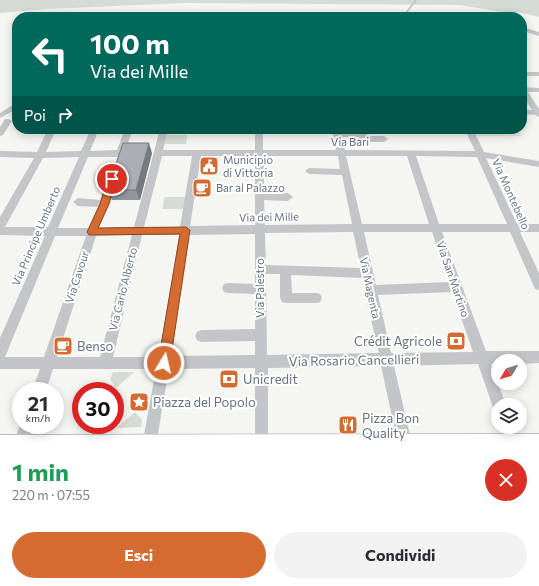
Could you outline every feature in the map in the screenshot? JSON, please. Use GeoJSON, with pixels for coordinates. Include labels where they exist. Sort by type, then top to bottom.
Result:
{"type":"FeatureCollection","features":[{"type":"Feature","properties":{"kind":"main road"},"geometry":{"type":"LineString","coordinates":[[0,445],[405,445],[512,439],[539,444]]}},
{"type":"Feature","properties":{"kind":"street"},"geometry":{"type":"LineString","coordinates":[[527,30],[539,34]]}},
{"type":"Feature","properties":{"kind":"street"},"geometry":{"type":"LineString","coordinates":[[527,74],[539,74]]}},
{"type":"Feature","properties":{"kind":"street"},"geometry":{"type":"LineString","coordinates":[[527,90],[539,90]]}},
{"type":"Feature","properties":{"kind":"street"},"geometry":{"type":"LineString","coordinates":[[527,97],[538,113]]}},
{"type":"Feature","properties":{"kind":"street"},"geometry":{"type":"LineString","coordinates":[[1,115],[12,109]]}},
{"type":"Feature","properties":{"kind":"street"},"geometry":{"type":"LineString","coordinates":[[527,112],[538,113]]}},
{"type":"Feature","properties":{"kind":"street"},"geometry":{"type":"LineString","coordinates":[[1,115],[12,116]]}},
{"type":"Feature","properties":{"kind":"street"},"geometry":{"type":"LineString","coordinates":[[0,133],[8,121]]}},
{"type":"Feature","properties":{"kind":"street"},"geometry":{"type":"LineString","coordinates":[[0,226],[40,155],[50,134]]}},
{"type":"Feature","properties":{"kind":"street","name":"Via Principe Umberto"},"geometry":{"type":"LineString","coordinates":[[0,354],[50,232],[93,134]]}},
{"type":"Feature","properties":{"kind":"street","name":"Via Cavour"},"geometry":{"type":"LineString","coordinates":[[42,382],[92,232],[104,204],[119,154],[127,134]]}},
{"type":"Feature","properties":{"kind":"street","name":"Via Carlo Alberto"},"geometry":{"type":"LineString","coordinates":[[106,358],[163,134]]}},
{"type":"Feature","properties":{"kind":"street","name":"Via Palestro"},"geometry":{"type":"LineString","coordinates":[[259,134],[262,445]]}},
{"type":"Feature","properties":{"kind":"street","name":"Via Magenta"},"geometry":{"type":"LineString","coordinates":[[337,134],[340,152],[405,445]]}},
{"type":"Feature","properties":{"kind":"street"},"geometry":{"type":"LineString","coordinates":[[363,134],[364,139],[384,139]]}},
{"type":"Feature","properties":{"kind":"street","name":"Via Montebello"},"geometry":{"type":"LineString","coordinates":[[471,134],[539,285]]}},
{"type":"Feature","properties":{"kind":"street","name":"Via Bari"},"geometry":{"type":"LineString","coordinates":[[159,154],[340,152],[480,154],[539,164]]}},
{"type":"Feature","properties":{"kind":"street"},"geometry":{"type":"LineString","coordinates":[[151,446],[166,359],[197,153]]}},
{"type":"Feature","properties":{"kind":"street","name":"Via San Martino"},"geometry":{"type":"LineString","coordinates":[[410,153],[496,398]]}},
{"type":"Feature","properties":{"kind":"street"},"geometry":{"type":"LineString","coordinates":[[0,154],[119,154]]}},
{"type":"Feature","properties":{"kind":"street"},"geometry":{"type":"LineString","coordinates":[[309,171],[345,172]]}},
{"type":"Feature","properties":{"kind":"street"},"geometry":{"type":"LineString","coordinates":[[260,196],[288,197]]}},
{"type":"Feature","properties":{"kind":"street"},"geometry":{"type":"LineString","coordinates":[[78,202],[104,204]]}},
{"type":"Feature","properties":{"kind":"street","name":"Via dei Mille"},"geometry":{"type":"LineString","coordinates":[[0,231],[138,232],[357,228],[539,228]]}},
{"type":"Feature","properties":{"kind":"street"},"geometry":{"type":"LineString","coordinates":[[260,269],[367,273]]}},
{"type":"Feature","properties":{"kind":"street"},"geometry":{"type":"LineString","coordinates":[[285,269],[286,298],[316,298]]}},
{"type":"Feature","properties":{"kind":"street"},"geometry":{"type":"LineString","coordinates":[[370,290],[456,287]]}},
{"type":"Feature","properties":{"kind":"street"},"geometry":{"type":"LineString","coordinates":[[228,288],[261,289]]}},
{"type":"Feature","properties":{"kind":"street"},"geometry":{"type":"LineString","coordinates":[[201,336],[261,335]]}},
{"type":"Feature","properties":{"kind":"street","name":"Via Rosario Cancellieri"},"geometry":{"type":"LineString","coordinates":[[0,363],[50,359],[106,358],[262,361],[539,357]]}},
{"type":"Feature","properties":{"kind":"street"},"geometry":{"type":"LineString","coordinates":[[20,444],[24,434]]}},
{"type":"Feature","properties":{"kind":"shaded area"},"geometry":{"type":"Polygon","coordinates":[[[0,0],[539,0],[539,17],[527,14],[527,12],[503,12],[460,5],[184,3],[47,9],[0,13],[0,0]]]}},
{"type":"Feature","properties":{"kind":"shaded area"},"geometry":{"type":"Polygon","coordinates":[[[475,134],[520,134],[522,136],[476,136],[475,134]]]}},
{"type":"Feature","properties":{"kind":"shaded area"},"geometry":{"type":"Polygon","coordinates":[[[166,135],[187,135],[186,144],[164,144],[166,135]]]}},
{"type":"Feature","properties":{"kind":"shaded area"},"geometry":{"type":"Polygon","coordinates":[[[165,197],[187,197],[185,209],[162,209],[165,197]]]}},
{"type":"Feature","properties":{"kind":"shaded area"},"geometry":{"type":"Polygon","coordinates":[[[113,372],[134,372],[123,382],[112,382],[110,379],[113,372]]]}},
{"type":"Feature","properties":{"kind":"shaded area"},"geometry":{"type":"Polygon","coordinates":[[[135,412],[142,420],[141,427],[124,428],[124,422],[135,412]]]}},
{"type":"Feature","properties":{"kind":"building"},"geometry":{"type":"Polygon","coordinates":[[[123,143],[149,143],[136,190],[107,190],[123,143]]]}},
{"type":"Feature","properties":{"kind":"waterway"},"geometry":{"type":"LineString","coordinates":[[407,12],[416,0]]}},
{"type":"Feature","properties":{"kind":"place","name":"Municipio di Vittoria"},"geometry":{"type":"Point","coordinates":[209,166]}},
{"type":"Feature","properties":{"kind":"place","name":"Bar al Palazzo"},"geometry":{"type":"Point","coordinates":[202,188]}},
{"type":"Feature","properties":{"kind":"place","name":"Crédit Agricole"},"geometry":{"type":"Point","coordinates":[456,341]}},
{"type":"Feature","properties":{"kind":"place","name":"Benso"},"geometry":{"type":"Point","coordinates":[63,346]}},
{"type":"Feature","properties":{"kind":"place","name":"Unicredit"},"geometry":{"type":"Point","coordinates":[229,379]}},
{"type":"Feature","properties":{"kind":"place","name":"Piazza del Popolo"},"geometry":{"type":"Point","coordinates":[139,402]}},
{"type":"Feature","properties":{"kind":"place","name":"Pizza Bon Quality"},"geometry":{"type":"Point","coordinates":[348,425]}},
{"type":"Feature","properties":{"kind":"route"},"geometry":{"type":"LineString","coordinates":[[112,179],[104,204],[92,232],[186,230],[164,363]]}}]}
